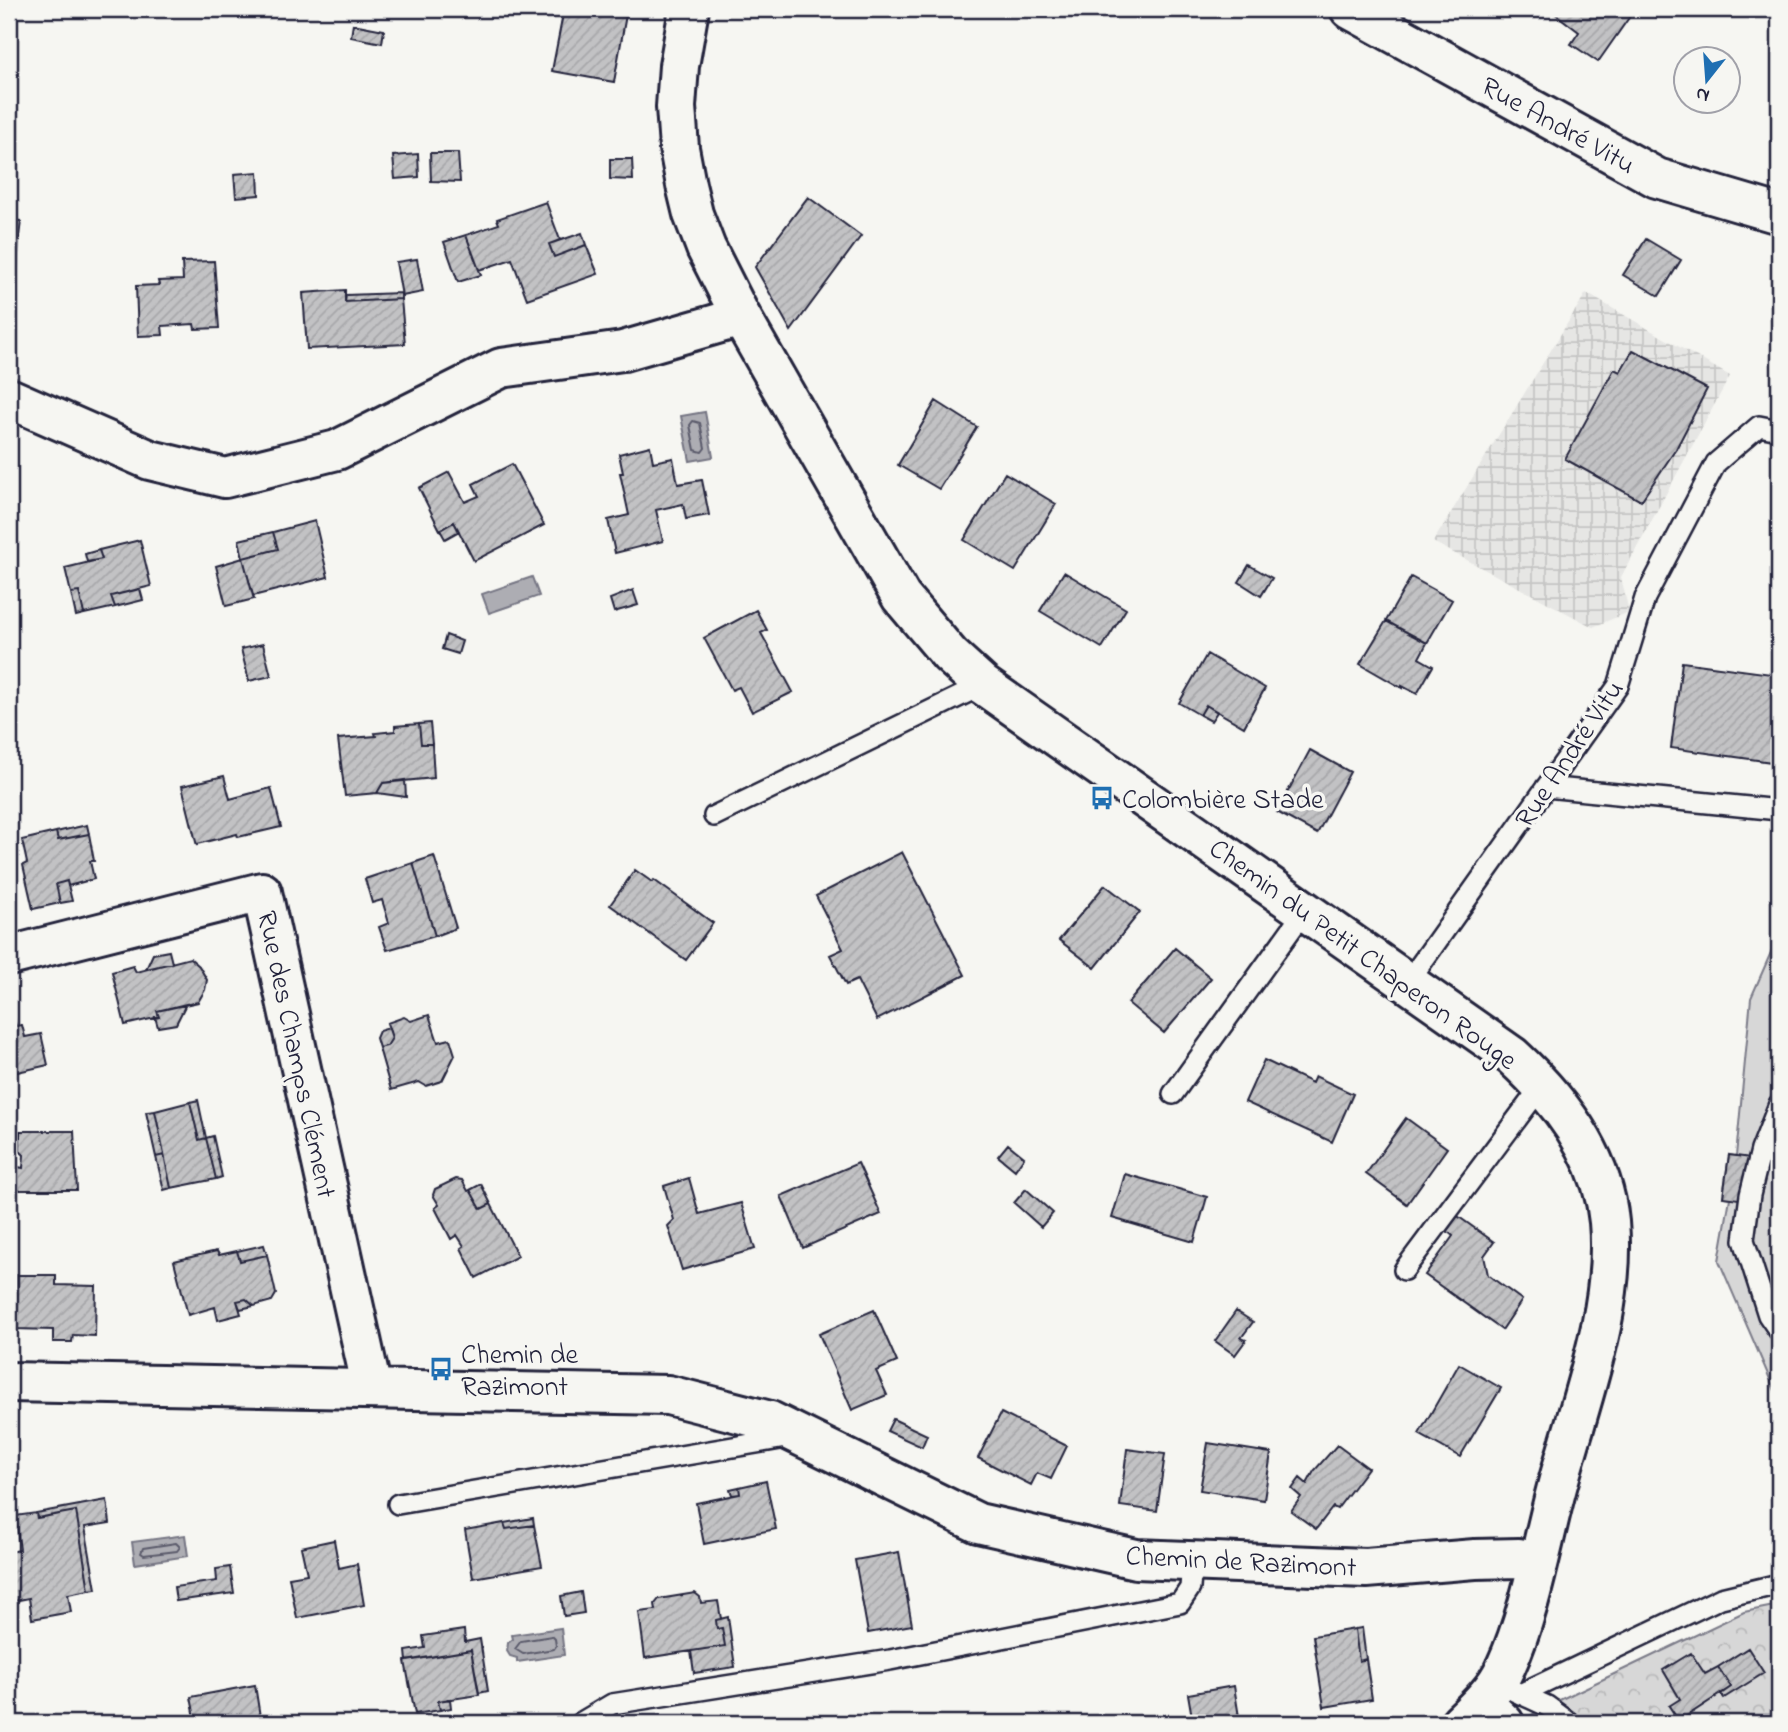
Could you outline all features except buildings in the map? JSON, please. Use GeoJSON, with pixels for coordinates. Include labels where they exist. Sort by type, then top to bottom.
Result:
{"type":"FeatureCollection","features":[{"type":"Feature","properties":{"kind":"street","name":"Chemin du Petit Chaperon Rouge"},"geometry":{"type":"LineString","coordinates":[[690,9],[679,66],[676,107],[679,148],[693,214],[706,248],[741,317],[901,597],[950,655],[984,685],[1512,1056],[1543,1084],[1581,1138],[1602,1184],[1609,1220],[1610,1262],[1599,1333],[1518,1633],[1493,1705]]}},
{"type":"Feature","properties":{"kind":"street","name":"Rue André Vitu"},"geometry":{"type":"LineString","coordinates":[[1350,9],[1657,178],[1779,214]]}},
{"type":"Feature","properties":{"kind":"street"},"geometry":{"type":"LineString","coordinates":[[9,398],[150,460],[225,478],[337,450],[500,368],[622,351],[741,317]]}},
{"type":"Feature","properties":{"kind":"street","name":"Rue des Champs Clément"},"geometry":{"type":"LineString","coordinates":[[9,956],[262,892],[372,1389]]}},
{"type":"Feature","properties":{"kind":"street","name":"Chemin de Razimont"},"geometry":{"type":"LineString","coordinates":[[9,1382],[668,1395],[770,1421],[978,1523],[1136,1559],[1366,1568],[1519,1558],[1537,1563]]}},
{"type":"Feature","properties":{"kind":"lane","name":"Rue André Vitu"},"geometry":{"type":"LineString","coordinates":[[1408,982],[1618,686],[1645,598],[1716,463],[1759,426],[1779,430]]}},
{"type":"Feature","properties":{"kind":"lane"},"geometry":{"type":"LineString","coordinates":[[715,816],[984,685]]}},
{"type":"Feature","properties":{"kind":"lane"},"geometry":{"type":"LineString","coordinates":[[1546,787],[1779,810]]}},
{"type":"Feature","properties":{"kind":"lane"},"geometry":{"type":"LineString","coordinates":[[1172,1094],[1306,909]]}},
{"type":"Feature","properties":{"kind":"lane"},"geometry":{"type":"LineString","coordinates":[[1404,1270],[1543,1084]]}},
{"type":"Feature","properties":{"kind":"lane"},"geometry":{"type":"LineString","coordinates":[[1779,1104],[1761,1150],[1750,1195],[1744,1240],[1768,1314],[1779,1331]]}},
{"type":"Feature","properties":{"kind":"lane"},"geometry":{"type":"LineString","coordinates":[[398,1504],[800,1436]]}},
{"type":"Feature","properties":{"kind":"lane"},"geometry":{"type":"LineString","coordinates":[[580,1723],[612,1703],[890,1660],[1180,1603],[1190,1588],[1192,1562]]}},
{"type":"Feature","properties":{"kind":"lane"},"geometry":{"type":"LineString","coordinates":[[1493,1705],[1721,1598],[1779,1584]]}},
{"type":"Feature","properties":{"kind":"lane"},"geometry":{"type":"LineString","coordinates":[[1493,1705],[1547,1706],[1570,1723]]}},
{"type":"Feature","properties":{"kind":"shaded area"},"geometry":{"type":"Polygon","coordinates":[[[1586,293],[1730,376],[1621,577],[1629,612],[1593,627],[1433,542],[1586,293]]]}},
{"type":"Feature","properties":{"kind":"green space"},"geometry":{"type":"Polygon","coordinates":[[[1779,934],[1779,1400],[1719,1261],[1730,1198],[1723,1197],[1729,1155],[1736,1156],[1751,998],[1779,934]]]}},
{"type":"Feature","properties":{"kind":"green space"},"geometry":{"type":"Polygon","coordinates":[[[1779,1605],[1779,1723],[1531,1723],[1530,1716],[1547,1706],[1744,1612],[1779,1605]]]}},
{"type":"Feature","properties":{"kind":"water"},"geometry":{"type":"Polygon","coordinates":[[[705,412],[713,457],[690,461],[681,416],[705,412]]]}},
{"type":"Feature","properties":{"kind":"water"},"geometry":{"type":"Polygon","coordinates":[[[532,577],[539,596],[489,613],[482,594],[532,577]]]}},
{"type":"Feature","properties":{"kind":"water"},"geometry":{"type":"Polygon","coordinates":[[[185,1535],[188,1556],[135,1564],[132,1542],[185,1535]]]}},
{"type":"Feature","properties":{"kind":"water"},"geometry":{"type":"Polygon","coordinates":[[[561,1628],[564,1655],[517,1662],[517,1658],[510,1656],[507,1651],[508,1643],[513,1639],[512,1635],[561,1628]]]}},
{"type":"Feature","properties":{"kind":"place","name":"Colombière Stade"},"geometry":{"type":"Point","coordinates":[1102,798]}},
{"type":"Feature","properties":{"kind":"place","name":"Chemin de Razimont"},"geometry":{"type":"Point","coordinates":[441,1369]}}]}
